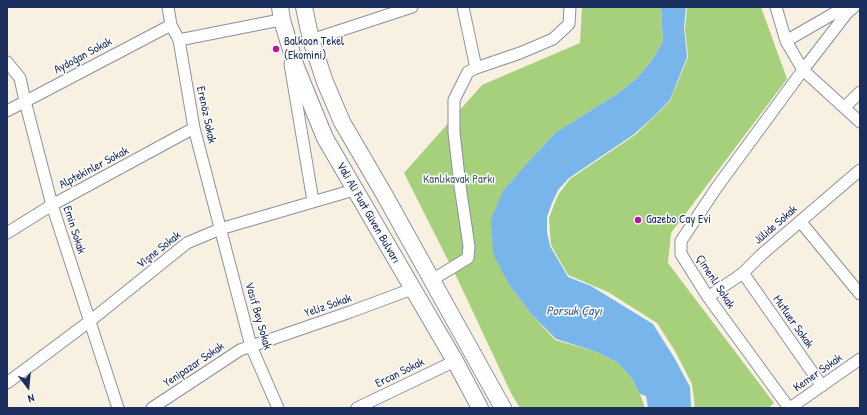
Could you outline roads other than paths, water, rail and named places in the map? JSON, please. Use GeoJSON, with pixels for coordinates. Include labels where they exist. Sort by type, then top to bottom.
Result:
{"type":"FeatureCollection","features":[{"type":"Feature","properties":{"kind":"main road","name":"Vali Ali Fuat Güven Bulvarı"},"geometry":{"type":"LineString","coordinates":[[304,7],[311,40],[325,82],[342,122],[384,194],[503,408]]}},
{"type":"Feature","properties":{"kind":"main road","name":"Vali Ali Fuat Güven Bulvarı"},"geometry":{"type":"LineString","coordinates":[[281,14],[296,67],[325,138],[480,408]]}},
{"type":"Feature","properties":{"kind":"street","name":"Erenöz Sokak"},"geometry":{"type":"LineString","coordinates":[[168,7],[171,25],[179,40],[194,128],[220,229]]}},
{"type":"Feature","properties":{"kind":"street"},"geometry":{"type":"LineString","coordinates":[[311,40],[412,7]]}},
{"type":"Feature","properties":{"kind":"street"},"geometry":{"type":"LineString","coordinates":[[463,7],[476,68]]}},
{"type":"Feature","properties":{"kind":"street"},"geometry":{"type":"LineString","coordinates":[[432,280],[468,258],[469,246],[454,132],[454,100],[468,72],[553,39],[569,24],[570,7]]}},
{"type":"Feature","properties":{"kind":"street"},"geometry":{"type":"LineString","coordinates":[[776,7],[786,41],[803,70],[860,122]]}},
{"type":"Feature","properties":{"kind":"street"},"geometry":{"type":"LineString","coordinates":[[786,41],[845,7]]}},
{"type":"Feature","properties":{"kind":"street","name":"Çimenli Sokak"},"geometry":{"type":"LineString","coordinates":[[789,408],[708,297],[681,254],[681,241],[716,187],[803,70],[847,13],[854,7]]}},
{"type":"Feature","properties":{"kind":"street"},"geometry":{"type":"LineString","coordinates":[[179,40],[281,14],[313,201]]}},
{"type":"Feature","properties":{"kind":"street","name":"Aydoğan Sokak"},"geometry":{"type":"LineString","coordinates":[[7,111],[171,25]]}},
{"type":"Feature","properties":{"kind":"street","name":"Emin Sokak"},"geometry":{"type":"LineString","coordinates":[[7,62],[20,78],[52,205],[118,408]]}},
{"type":"Feature","properties":{"kind":"street"},"geometry":{"type":"LineString","coordinates":[[845,107],[860,92]]}},
{"type":"Feature","properties":{"kind":"street","name":"Alptekinler Sokak"},"geometry":{"type":"LineString","coordinates":[[7,233],[52,205],[194,128]]}},
{"type":"Feature","properties":{"kind":"street","name":"Jülide Sokak"},"geometry":{"type":"LineString","coordinates":[[708,297],[743,273],[761,255],[860,170]]}},
{"type":"Feature","properties":{"kind":"street","name":"Vişne Sokak"},"geometry":{"type":"LineString","coordinates":[[7,383],[90,322],[187,242],[220,229],[354,190]]}},
{"type":"Feature","properties":{"kind":"street"},"geometry":{"type":"LineString","coordinates":[[800,221],[860,294]]}},
{"type":"Feature","properties":{"kind":"street","name":"Vasıf Bey Sokak"},"geometry":{"type":"LineString","coordinates":[[220,229],[251,346],[278,408]]}},
{"type":"Feature","properties":{"kind":"street","name":"Mutluer Sokak"},"geometry":{"type":"LineString","coordinates":[[743,273],[822,386]]}},
{"type":"Feature","properties":{"kind":"street","name":"Yeliz Sokak"},"geometry":{"type":"LineString","coordinates":[[251,346],[412,289]]}},
{"type":"Feature","properties":{"kind":"street","name":"Yenipazar Sokak"},"geometry":{"type":"LineString","coordinates":[[152,408],[240,350],[251,346]]}},
{"type":"Feature","properties":{"kind":"street","name":"Kemer Sokak"},"geometry":{"type":"LineString","coordinates":[[789,408],[860,359]]}},
{"type":"Feature","properties":{"kind":"street","name":"Ercan Sokak"},"geometry":{"type":"LineString","coordinates":[[357,408],[454,361]]}},
{"type":"Feature","properties":{"kind":"water","name":"Porsuk Çayı"},"geometry":{"type":"Polygon","coordinates":[[[661,7],[686,7],[684,28],[687,57],[670,100],[633,135],[569,178],[558,190],[552,203],[547,217],[547,232],[550,246],[568,277],[591,286],[653,324],[675,359],[690,387],[691,408],[648,408],[646,396],[640,394],[631,377],[617,362],[597,352],[556,339],[532,315],[510,286],[493,254],[491,219],[503,191],[555,133],[617,94],[637,78],[653,59],[663,41],[661,7]]]}},
{"type":"Feature","properties":{"kind":"place","name":"Balkoon Tekel (Ekomini)"},"geometry":{"type":"Point","coordinates":[276,49]}},
{"type":"Feature","properties":{"kind":"place","name":"Gazebo Cay Evi"},"geometry":{"type":"Point","coordinates":[638,220]}},
{"type":"Feature","properties":{"kind":"park label","name":"Kanlıkavak Parkı"},"geometry":{"type":"Point","coordinates":[459,180]}}]}
